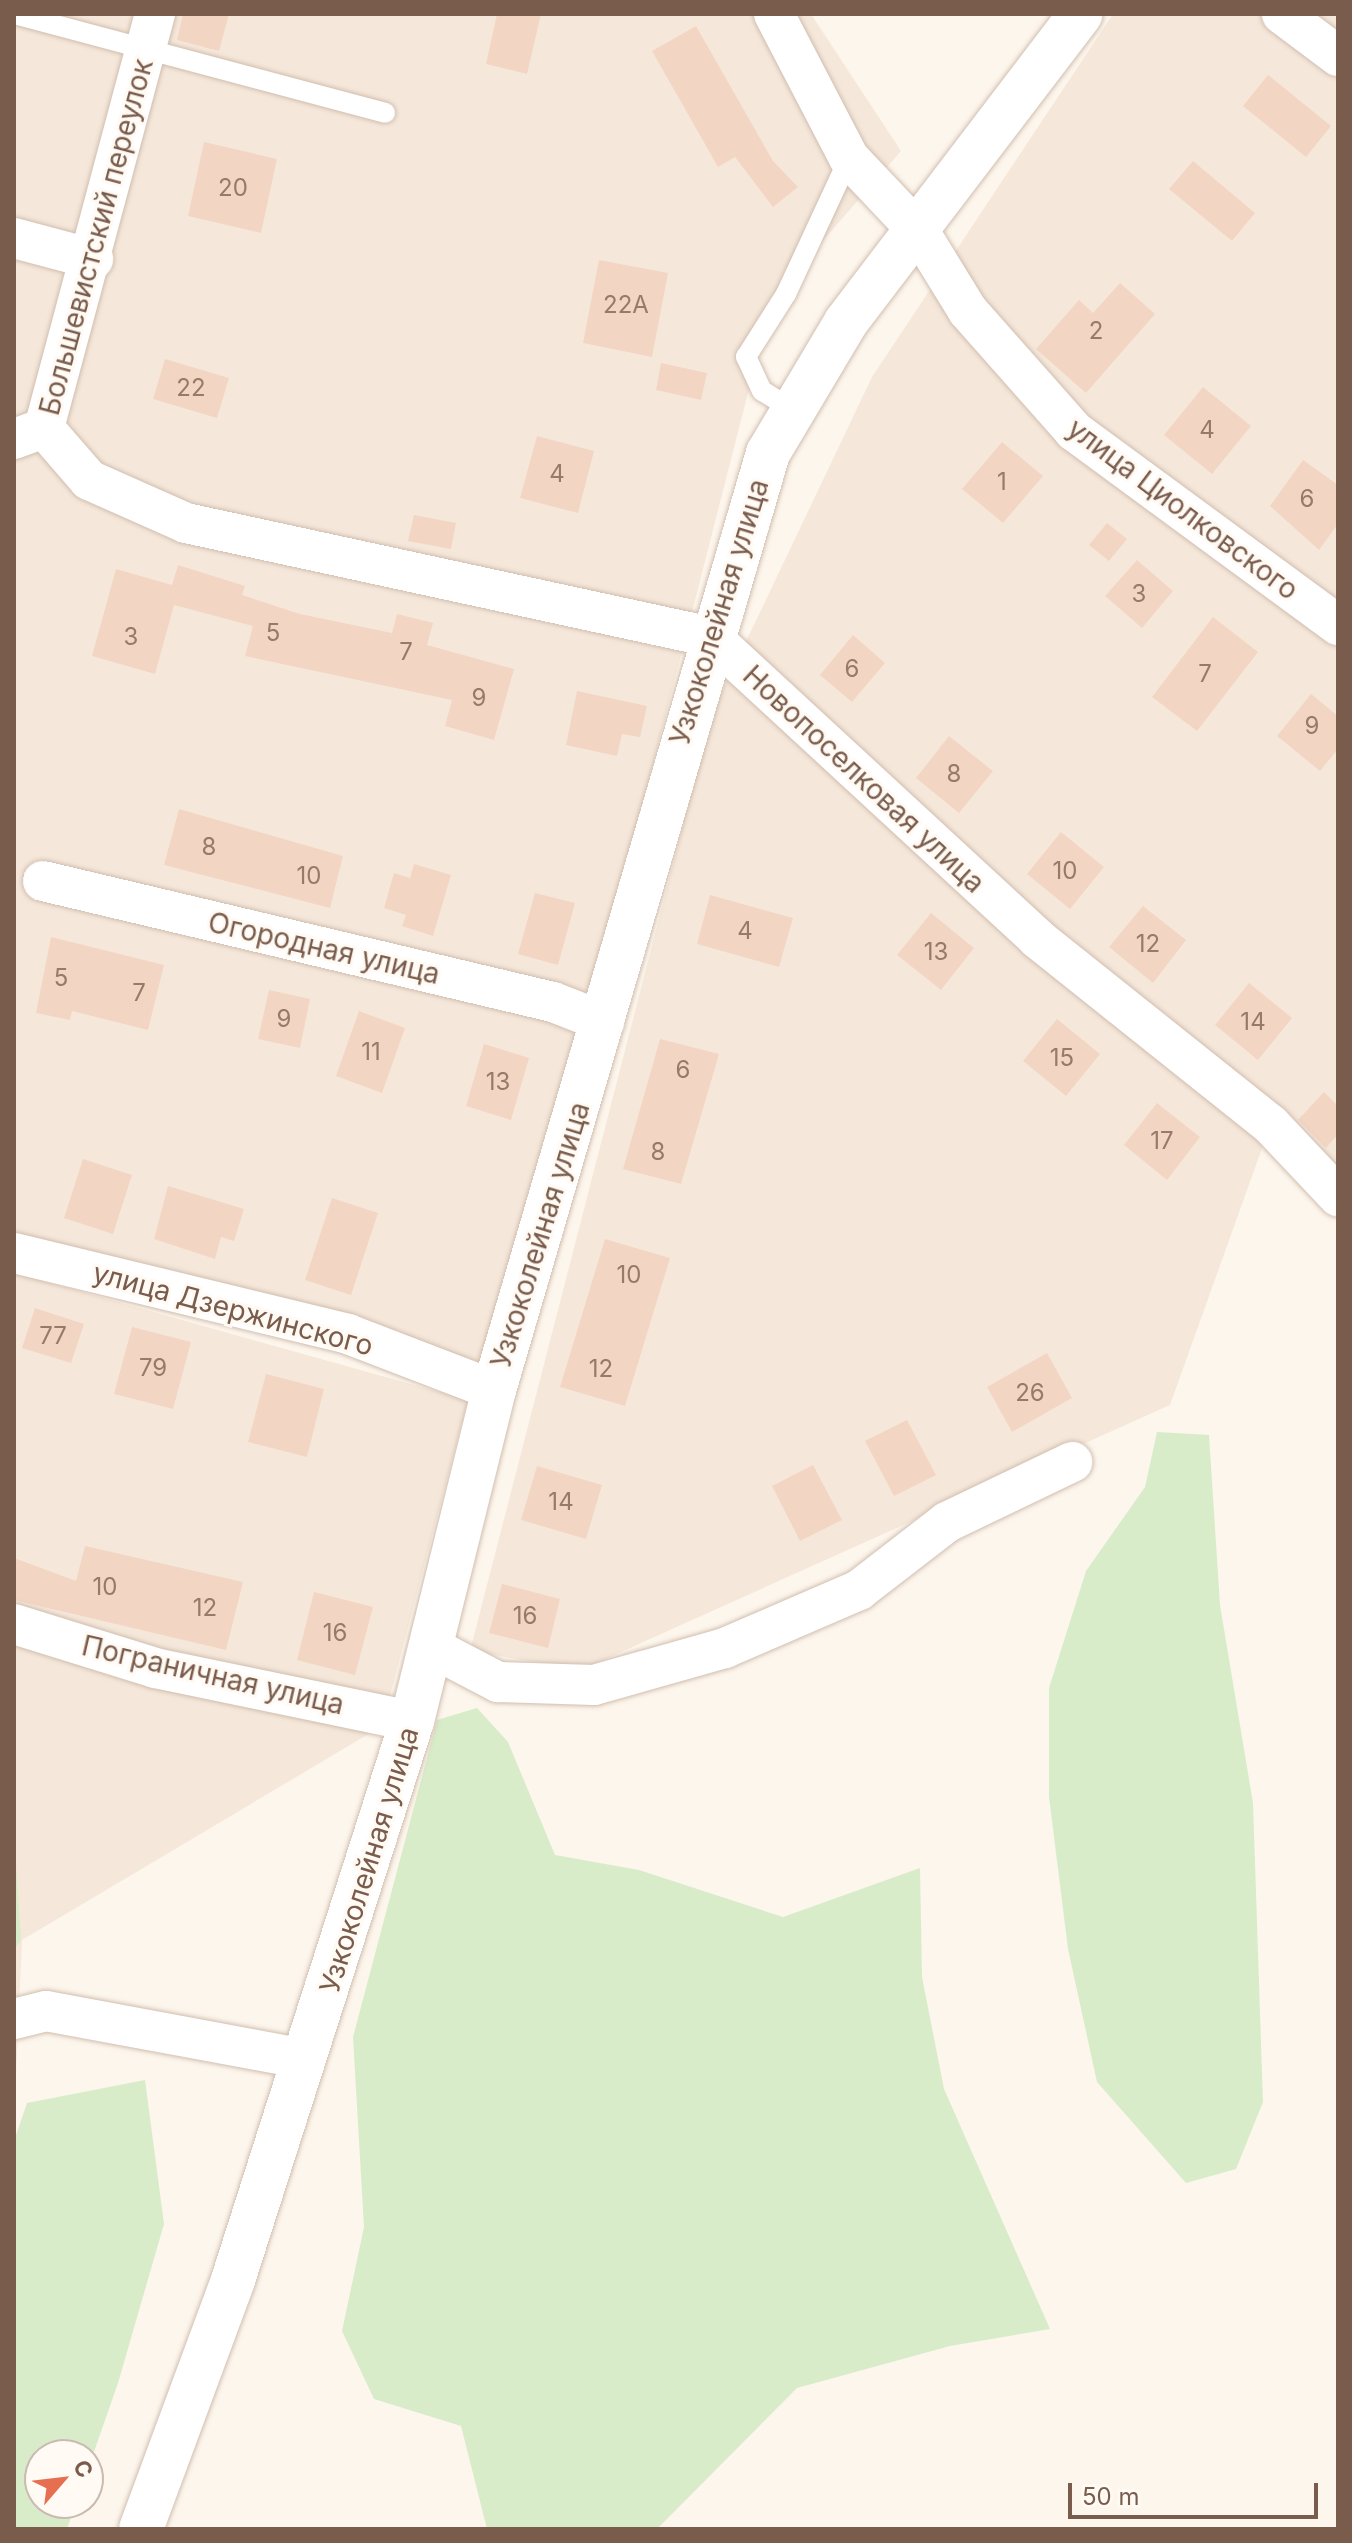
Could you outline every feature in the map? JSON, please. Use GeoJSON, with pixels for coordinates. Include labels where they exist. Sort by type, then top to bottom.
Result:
{"type":"FeatureCollection","features":[{"type":"Feature","properties":{"kind":"street","name":"улица Циолковского"},"geometry":{"type":"LineString","coordinates":[[774,14],[849,158],[920,233],[968,311],[1074,431],[1338,625]]}},
{"type":"Feature","properties":{"kind":"street","name":"Узкоколейная улица"},"geometry":{"type":"LineString","coordinates":[[141,2529],[306,2059],[412,1721],[494,1390],[604,1022],[711,637],[768,453],[846,322],[920,233],[1081,14]]}},
{"type":"Feature","properties":{"kind":"street"},"geometry":{"type":"LineString","coordinates":[[1282,14],[1338,56]]}},
{"type":"Feature","properties":{"kind":"street","name":"Большевистский переулок"},"geometry":{"type":"LineString","coordinates":[[29,434],[93,259],[150,32]]}},
{"type":"Feature","properties":{"kind":"street"},"geometry":{"type":"LineString","coordinates":[[14,238],[93,259]]}},
{"type":"Feature","properties":{"kind":"street"},"geometry":{"type":"LineString","coordinates":[[29,434],[89,480],[186,523],[711,637]]}},
{"type":"Feature","properties":{"kind":"street","name":"Новопоселковая улица"},"geometry":{"type":"LineString","coordinates":[[711,637],[1038,939],[1271,1125],[1338,1196]]}},
{"type":"Feature","properties":{"kind":"street","name":"Огородная улица"},"geometry":{"type":"LineString","coordinates":[[43,881],[553,1002],[604,1022]]}},
{"type":"Feature","properties":{"kind":"street","name":"улица Дзержинского"},"geometry":{"type":"LineString","coordinates":[[14,1253],[348,1334],[494,1390]]}},
{"type":"Feature","properties":{"kind":"street"},"geometry":{"type":"LineString","coordinates":[[431,1647],[498,1682],[594,1685],[725,1648],[859,1590],[947,1522],[1072,1462]]}},
{"type":"Feature","properties":{"kind":"street","name":"Пограничная улица"},"geometry":{"type":"LineString","coordinates":[[14,1624],[155,1668],[412,1721]]}},
{"type":"Feature","properties":{"kind":"street"},"geometry":{"type":"LineString","coordinates":[[14,2019],[46,2011],[306,2059]]}},
{"type":"Feature","properties":{"kind":"lane"},"geometry":{"type":"LineString","coordinates":[[14,14],[150,32],[385,113]]}},
{"type":"Feature","properties":{"kind":"lane"},"geometry":{"type":"LineString","coordinates":[[793,410],[762,391],[746,357],[800,267],[849,158]]}},
{"type":"Feature","properties":{"kind":"shaded area"},"geometry":{"type":"Polygon","coordinates":[[[14,14],[811,14],[901,151],[772,299],[584,1035],[480,1362],[14,1235],[14,14]]]}},
{"type":"Feature","properties":{"kind":"shaded area"},"geometry":{"type":"Polygon","coordinates":[[[1113,14],[1338,14],[1338,1177],[1270,1126],[1170,1405],[581,1670],[470,1651],[712,713],[872,377],[1113,14]]]}},
{"type":"Feature","properties":{"kind":"shaded area"},"geometry":{"type":"Polygon","coordinates":[[[14,1273],[468,1400],[382,1726],[22,1940],[14,2121],[14,1273]]]}},
{"type":"Feature","properties":{"kind":"green space"},"geometry":{"type":"Polygon","coordinates":[[[1157,1432],[1209,1435],[1220,1605],[1253,1803],[1263,2102],[1236,2169],[1186,2183],[1097,2082],[1068,1949],[1049,1797],[1049,1688],[1086,1571],[1145,1487],[1157,1432]]]}},
{"type":"Feature","properties":{"kind":"green space"},"geometry":{"type":"Polygon","coordinates":[[[477,1708],[508,1742],[555,1855],[639,1870],[783,1917],[920,1868],[922,1977],[944,2089],[1050,2329],[950,2346],[797,2388],[657,2529],[487,2529],[461,2426],[374,2399],[342,2331],[364,2227],[353,2037],[437,1720],[477,1708]]]}},
{"type":"Feature","properties":{"kind":"green space"},"geometry":{"type":"Polygon","coordinates":[[[14,1832],[21,1940],[14,1950],[14,1832]]]}},
{"type":"Feature","properties":{"kind":"green space"},"geometry":{"type":"Polygon","coordinates":[[[145,2080],[164,2224],[98,2439],[24,2439],[24,2519],[70,2519],[67,2529],[14,2529],[14,2141],[27,2103],[145,2080]]]}},
{"type":"Feature","properties":{"kind":"building"},"geometry":{"type":"Polygon","coordinates":[[[183,14],[229,14],[219,51],[177,40],[183,14]]]}},
{"type":"Feature","properties":{"kind":"building"},"geometry":{"type":"Polygon","coordinates":[[[497,14],[541,14],[527,74],[486,64],[497,14]]]}},
{"type":"Feature","properties":{"kind":"building"},"geometry":{"type":"Polygon","coordinates":[[[696,26],[773,161],[798,187],[773,207],[735,157],[718,167],[652,51],[696,26]]]}},
{"type":"Feature","properties":{"kind":"building"},"geometry":{"type":"Polygon","coordinates":[[[1268,75],[1331,126],[1306,157],[1243,106],[1268,75]]]}},
{"type":"Feature","properties":{"kind":"building"},"geometry":{"type":"Polygon","coordinates":[[[204,142],[277,159],[261,233],[188,216],[204,142]]]}},
{"type":"Feature","properties":{"kind":"building"},"geometry":{"type":"Polygon","coordinates":[[[1193,161],[1255,213],[1232,241],[1169,189],[1193,161]]]}},
{"type":"Feature","properties":{"kind":"building"},"geometry":{"type":"Polygon","coordinates":[[[599,260],[668,273],[652,357],[583,343],[599,260]]]}},
{"type":"Feature","properties":{"kind":"building"},"geometry":{"type":"Polygon","coordinates":[[[1120,283],[1155,314],[1086,393],[1036,349],[1079,300],[1093,313],[1120,283]]]}},
{"type":"Feature","properties":{"kind":"building"},"geometry":{"type":"Polygon","coordinates":[[[165,359],[229,378],[217,418],[153,399],[165,359]]]}},
{"type":"Feature","properties":{"kind":"building"},"geometry":{"type":"Polygon","coordinates":[[[661,363],[707,373],[701,400],[656,390],[661,363]]]}},
{"type":"Feature","properties":{"kind":"building"},"geometry":{"type":"Polygon","coordinates":[[[1203,387],[1251,426],[1212,474],[1164,435],[1203,387]]]}},
{"type":"Feature","properties":{"kind":"building"},"geometry":{"type":"Polygon","coordinates":[[[537,436],[594,451],[578,513],[520,498],[537,436]]]}},
{"type":"Feature","properties":{"kind":"building"},"geometry":{"type":"Polygon","coordinates":[[[1002,442],[1043,476],[1003,523],[962,489],[1002,442]]]}},
{"type":"Feature","properties":{"kind":"building"},"geometry":{"type":"Polygon","coordinates":[[[1303,460],[1338,485],[1338,524],[1319,550],[1270,506],[1303,460]]]}},
{"type":"Feature","properties":{"kind":"building"},"geometry":{"type":"Polygon","coordinates":[[[414,515],[456,523],[451,549],[408,541],[414,515]]]}},
{"type":"Feature","properties":{"kind":"building"},"geometry":{"type":"Polygon","coordinates":[[[1107,523],[1127,539],[1109,561],[1089,545],[1107,523]]]}},
{"type":"Feature","properties":{"kind":"building"},"geometry":{"type":"Polygon","coordinates":[[[1137,560],[1173,591],[1142,628],[1105,596],[1137,560]]]}},
{"type":"Feature","properties":{"kind":"building"},"geometry":{"type":"Polygon","coordinates":[[[178,565],[245,586],[242,595],[300,614],[392,633],[397,614],[433,623],[427,645],[514,669],[494,740],[445,726],[452,700],[245,656],[253,626],[174,605],[155,674],[92,656],[116,569],[172,585],[178,565]]]}},
{"type":"Feature","properties":{"kind":"building"},"geometry":{"type":"Polygon","coordinates":[[[1213,617],[1258,652],[1197,731],[1152,697],[1213,617]]]}},
{"type":"Feature","properties":{"kind":"building"},"geometry":{"type":"Polygon","coordinates":[[[853,635],[885,663],[852,702],[820,675],[853,635]]]}},
{"type":"Feature","properties":{"kind":"building"},"geometry":{"type":"Polygon","coordinates":[[[577,691],[647,706],[640,737],[622,734],[617,756],[566,745],[577,691]]]}},
{"type":"Feature","properties":{"kind":"building"},"geometry":{"type":"Polygon","coordinates":[[[1311,694],[1338,716],[1338,749],[1320,771],[1277,736],[1311,694]]]}},
{"type":"Feature","properties":{"kind":"building"},"geometry":{"type":"Polygon","coordinates":[[[949,736],[993,771],[959,813],[916,778],[949,736]]]}},
{"type":"Feature","properties":{"kind":"building"},"geometry":{"type":"Polygon","coordinates":[[[179,809],[343,856],[330,908],[164,865],[179,809]]]}},
{"type":"Feature","properties":{"kind":"building"},"geometry":{"type":"Polygon","coordinates":[[[1061,832],[1104,867],[1070,909],[1027,874],[1061,832]]]}},
{"type":"Feature","properties":{"kind":"building"},"geometry":{"type":"Polygon","coordinates":[[[414,864],[451,875],[433,936],[402,926],[406,915],[384,908],[394,873],[410,878],[414,864]]]}},
{"type":"Feature","properties":{"kind":"building"},"geometry":{"type":"Polygon","coordinates":[[[535,893],[575,903],[558,965],[518,954],[535,893]]]}},
{"type":"Feature","properties":{"kind":"building"},"geometry":{"type":"Polygon","coordinates":[[[710,895],[793,918],[779,967],[697,944],[710,895]]]}},
{"type":"Feature","properties":{"kind":"building"},"geometry":{"type":"Polygon","coordinates":[[[1143,906],[1186,940],[1153,983],[1109,947],[1143,906]]]}},
{"type":"Feature","properties":{"kind":"building"},"geometry":{"type":"Polygon","coordinates":[[[931,913],[974,948],[941,990],[897,955],[931,913]]]}},
{"type":"Feature","properties":{"kind":"building"},"geometry":{"type":"Polygon","coordinates":[[[51,937],[164,965],[148,1030],[72,1011],[70,1020],[36,1013],[51,937]]]}},
{"type":"Feature","properties":{"kind":"building"},"geometry":{"type":"Polygon","coordinates":[[[1249,983],[1292,1018],[1258,1060],[1215,1025],[1249,983]]]}},
{"type":"Feature","properties":{"kind":"building"},"geometry":{"type":"Polygon","coordinates":[[[269,990],[310,999],[300,1048],[258,1039],[269,990]]]}},
{"type":"Feature","properties":{"kind":"building"},"geometry":{"type":"Polygon","coordinates":[[[359,1011],[405,1028],[382,1093],[336,1076],[359,1011]]]}},
{"type":"Feature","properties":{"kind":"building"},"geometry":{"type":"Polygon","coordinates":[[[1057,1019],[1100,1054],[1066,1096],[1023,1061],[1057,1019]]]}},
{"type":"Feature","properties":{"kind":"building"},"geometry":{"type":"Polygon","coordinates":[[[660,1039],[719,1054],[681,1184],[623,1169],[660,1039]]]}},
{"type":"Feature","properties":{"kind":"building"},"geometry":{"type":"Polygon","coordinates":[[[484,1044],[529,1058],[511,1120],[466,1106],[484,1044]]]}},
{"type":"Feature","properties":{"kind":"building"},"geometry":{"type":"Polygon","coordinates":[[[1324,1092],[1338,1106],[1338,1134],[1326,1148],[1298,1120],[1324,1092]]]}},
{"type":"Feature","properties":{"kind":"building"},"geometry":{"type":"Polygon","coordinates":[[[1157,1103],[1200,1137],[1167,1180],[1124,1145],[1157,1103]]]}},
{"type":"Feature","properties":{"kind":"building"},"geometry":{"type":"Polygon","coordinates":[[[83,1159],[132,1175],[113,1234],[64,1218],[83,1159]]]}},
{"type":"Feature","properties":{"kind":"building"},"geometry":{"type":"Polygon","coordinates":[[[168,1186],[244,1209],[234,1241],[221,1237],[215,1259],[154,1239],[168,1186]]]}},
{"type":"Feature","properties":{"kind":"building"},"geometry":{"type":"Polygon","coordinates":[[[332,1198],[378,1213],[351,1295],[305,1280],[332,1198]]]}},
{"type":"Feature","properties":{"kind":"building"},"geometry":{"type":"Polygon","coordinates":[[[605,1239],[670,1258],[625,1406],[560,1387],[605,1239]]]}},
{"type":"Feature","properties":{"kind":"building"},"geometry":{"type":"Polygon","coordinates":[[[35,1308],[84,1324],[71,1363],[22,1348],[35,1308]]]}},
{"type":"Feature","properties":{"kind":"building"},"geometry":{"type":"Polygon","coordinates":[[[132,1327],[191,1342],[173,1409],[114,1394],[132,1327]]]}},
{"type":"Feature","properties":{"kind":"building"},"geometry":{"type":"Polygon","coordinates":[[[1047,1353],[1072,1398],[1012,1432],[987,1387],[1047,1353]]]}},
{"type":"Feature","properties":{"kind":"building"},"geometry":{"type":"Polygon","coordinates":[[[266,1374],[324,1389],[307,1457],[248,1442],[266,1374]]]}},
{"type":"Feature","properties":{"kind":"building"},"geometry":{"type":"Polygon","coordinates":[[[907,1420],[936,1475],[894,1496],[865,1441],[907,1420]]]}},
{"type":"Feature","properties":{"kind":"building"},"geometry":{"type":"Polygon","coordinates":[[[813,1465],[842,1520],[800,1541],[772,1486],[813,1465]]]}},
{"type":"Feature","properties":{"kind":"building"},"geometry":{"type":"Polygon","coordinates":[[[537,1466],[602,1485],[586,1539],[521,1520],[537,1466]]]}},
{"type":"Feature","properties":{"kind":"building"},"geometry":{"type":"Polygon","coordinates":[[[85,1546],[243,1582],[226,1650],[14,1600],[14,1558],[76,1581],[85,1546]]]}},
{"type":"Feature","properties":{"kind":"building"},"geometry":{"type":"Polygon","coordinates":[[[502,1584],[560,1599],[548,1648],[489,1633],[502,1584]]]}},
{"type":"Feature","properties":{"kind":"building"},"geometry":{"type":"Polygon","coordinates":[[[314,1592],[373,1607],[355,1675],[297,1660],[314,1592]]]}}]}
